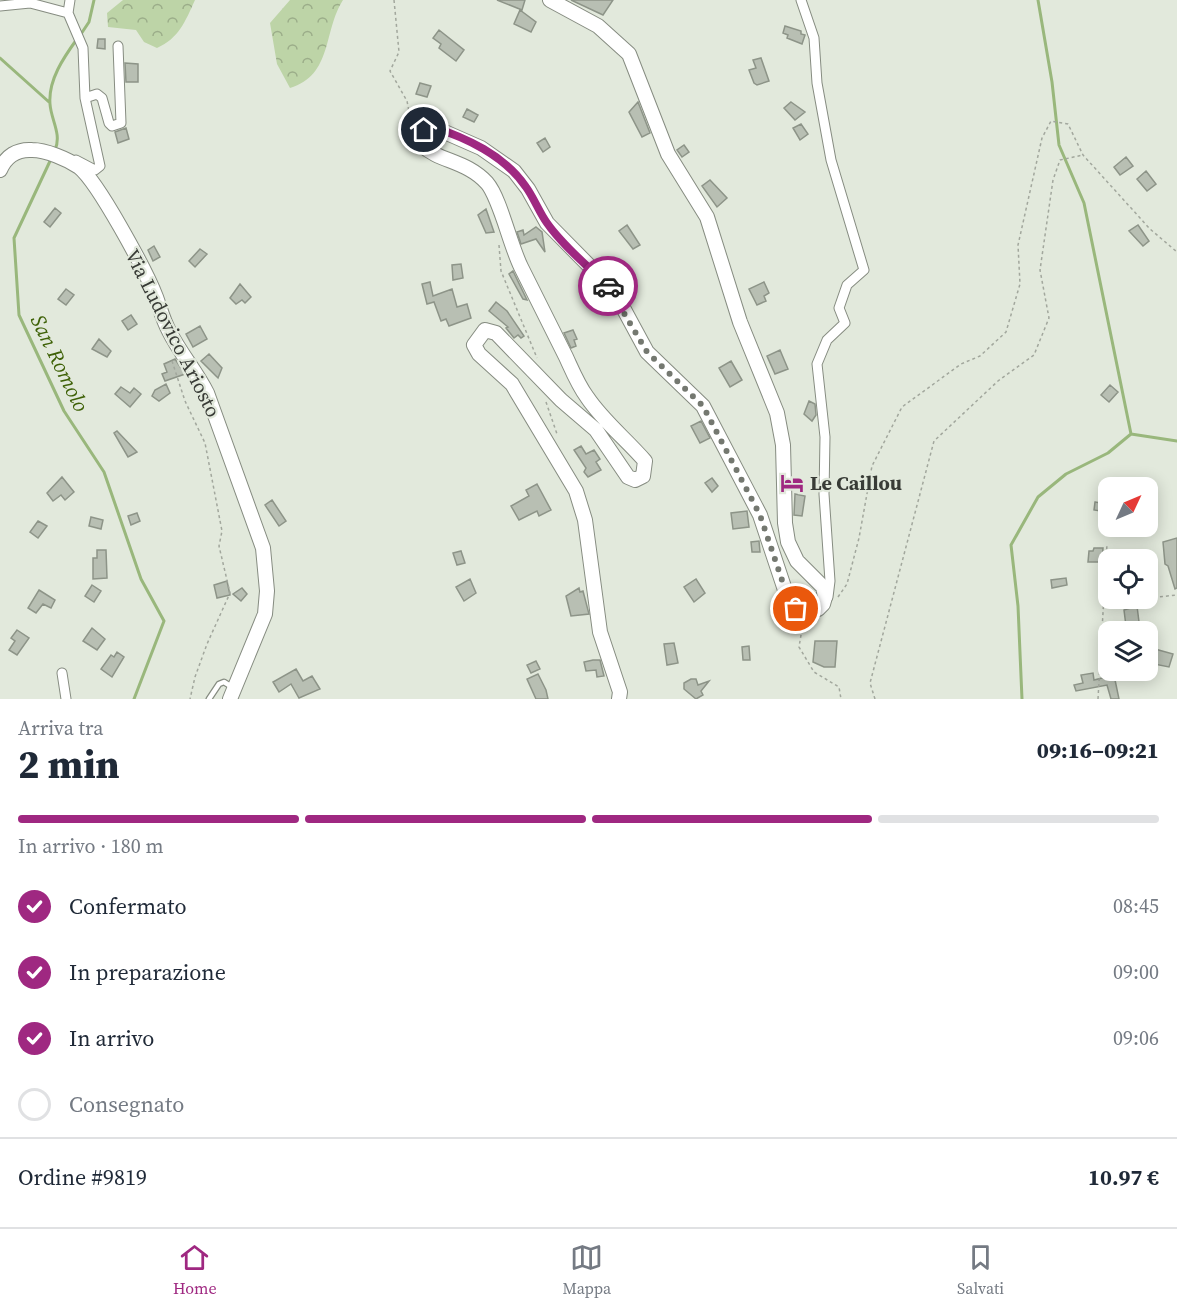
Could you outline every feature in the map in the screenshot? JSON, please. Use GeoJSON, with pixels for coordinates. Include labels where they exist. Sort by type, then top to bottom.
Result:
{"type":"FeatureCollection","features":[{"type":"Feature","properties":{"kind":"street"},"geometry":{"type":"LineString","coordinates":[[68,161],[78,160],[95,170],[100,166],[85,98],[82,48],[68,13],[70,0]]}},
{"type":"Feature","properties":{"kind":"street"},"geometry":{"type":"LineString","coordinates":[[550,0],[598,26],[629,54],[668,154],[707,217],[740,322],[777,413],[783,445],[785,524],[788,542],[798,561],[823,587],[830,602]]}},
{"type":"Feature","properties":{"kind":"street"},"geometry":{"type":"LineString","coordinates":[[801,0],[814,38],[817,83],[831,160],[864,270],[847,285],[839,308],[845,322],[827,340],[817,364],[825,437],[824,494],[830,602]]}},
{"type":"Feature","properties":{"kind":"street"},"geometry":{"type":"LineString","coordinates":[[0,6],[30,3],[68,13]]}},
{"type":"Feature","properties":{"kind":"street"},"geometry":{"type":"LineString","coordinates":[[85,98],[97,94],[102,98],[109,123],[115,126],[121,123],[118,46]]}},
{"type":"Feature","properties":{"kind":"street"},"geometry":{"type":"LineString","coordinates":[[619,699],[620,692],[600,632],[585,520],[576,491],[512,384],[479,354],[474,345],[485,330],[496,333],[561,400],[596,430],[628,477],[635,480],[643,476],[645,461],[630,443],[603,419],[586,396],[516,258],[498,203],[488,184],[470,168],[451,158],[431,154],[422,145],[422,135],[430,126],[453,133],[506,164],[528,189],[547,223],[614,291],[647,352],[703,406],[760,515],[788,598],[796,609],[805,611],[818,609],[830,602]]}},
{"type":"Feature","properties":{"kind":"street","name":"Via Ludovico Ariosto"},"geometry":{"type":"LineString","coordinates":[[0,170],[11,155],[21,149],[37,150],[68,161],[85,173],[104,200],[155,294],[177,346],[207,393],[263,548],[267,591],[264,614],[232,694]]}},
{"type":"Feature","properties":{"kind":"street"},"geometry":{"type":"LineString","coordinates":[[62,673],[66,699]]}},
{"type":"Feature","properties":{"kind":"lane"},"geometry":{"type":"LineString","coordinates":[[209,699],[219,684],[224,682],[232,694]]}},
{"type":"Feature","properties":{"kind":"path"},"geometry":{"type":"LineString","coordinates":[[394,0],[399,52],[390,71],[407,101],[412,129],[422,135]]}},
{"type":"Feature","properties":{"kind":"path"},"geometry":{"type":"LineString","coordinates":[[830,602],[847,585],[859,538],[872,466],[902,406],[961,364],[980,356],[1006,332],[1020,284],[1018,245],[1042,138],[1051,121],[1068,124],[1083,155],[1150,229],[1177,252]]}},
{"type":"Feature","properties":{"kind":"path"},"geometry":{"type":"LineString","coordinates":[[875,699],[870,682],[933,441],[998,381],[1034,355],[1048,318],[1040,270],[1053,180],[1060,160],[1083,155]]}},
{"type":"Feature","properties":{"kind":"path"},"geometry":{"type":"LineString","coordinates":[[499,242],[501,271],[523,319],[539,364],[530,366]]}},
{"type":"Feature","properties":{"kind":"path"},"geometry":{"type":"LineString","coordinates":[[172,360],[185,401],[205,443],[222,531],[219,546],[230,593],[195,676],[190,699]]}},
{"type":"Feature","properties":{"kind":"path"},"geometry":{"type":"LineString","coordinates":[[1107,544],[1107,549]]}},
{"type":"Feature","properties":{"kind":"path"},"geometry":{"type":"LineString","coordinates":[[1158,597],[1177,595]]}},
{"type":"Feature","properties":{"kind":"path"},"geometry":{"type":"LineString","coordinates":[[1098,699],[1105,609]]}},
{"type":"Feature","properties":{"kind":"path"},"geometry":{"type":"LineString","coordinates":[[805,611],[799,647],[814,672],[839,687],[841,699]]}},
{"type":"Feature","properties":{"kind":"green space"},"geometry":{"type":"Polygon","coordinates":[[[123,0],[195,0],[176,34],[157,48],[144,42],[136,30],[108,27],[107,13],[123,0]]]}},
{"type":"Feature","properties":{"kind":"green space"},"geometry":{"type":"Polygon","coordinates":[[[290,0],[343,0],[332,25],[325,51],[314,73],[304,82],[290,88],[277,64],[270,23],[290,0]]]}},
{"type":"Feature","properties":{"kind":"building"},"geometry":{"type":"Polygon","coordinates":[[[497,0],[525,0],[522,10],[497,0]]]}},
{"type":"Feature","properties":{"kind":"building"},"geometry":{"type":"Polygon","coordinates":[[[571,0],[613,0],[603,15],[571,0]]]}},
{"type":"Feature","properties":{"kind":"building"},"geometry":{"type":"Polygon","coordinates":[[[520,10],[536,22],[531,32],[514,24],[520,10]]]}},
{"type":"Feature","properties":{"kind":"building"},"geometry":{"type":"Polygon","coordinates":[[[785,26],[801,31],[801,34],[805,35],[802,44],[787,38],[788,35],[783,33],[785,26]]]}},
{"type":"Feature","properties":{"kind":"building"},"geometry":{"type":"Polygon","coordinates":[[[439,30],[464,50],[456,61],[439,48],[441,44],[433,38],[439,30]]]}},
{"type":"Feature","properties":{"kind":"building"},"geometry":{"type":"Polygon","coordinates":[[[98,39],[105,39],[105,49],[97,48],[98,39]]]}},
{"type":"Feature","properties":{"kind":"building"},"geometry":{"type":"Polygon","coordinates":[[[761,58],[769,81],[757,85],[749,70],[756,68],[753,60],[761,58]]]}},
{"type":"Feature","properties":{"kind":"building"},"geometry":{"type":"Polygon","coordinates":[[[125,63],[138,64],[138,82],[126,82],[125,63]]]}},
{"type":"Feature","properties":{"kind":"building"},"geometry":{"type":"Polygon","coordinates":[[[420,83],[431,86],[427,97],[416,94],[420,83]]]}},
{"type":"Feature","properties":{"kind":"building"},"geometry":{"type":"Polygon","coordinates":[[[638,102],[650,133],[642,137],[629,112],[638,102]]]}},
{"type":"Feature","properties":{"kind":"building"},"geometry":{"type":"Polygon","coordinates":[[[791,102],[805,112],[795,120],[784,108],[791,102]]]}},
{"type":"Feature","properties":{"kind":"building"},"geometry":{"type":"Polygon","coordinates":[[[467,109],[478,115],[474,122],[463,117],[467,109]]]}},
{"type":"Feature","properties":{"kind":"building"},"geometry":{"type":"Polygon","coordinates":[[[801,124],[808,134],[800,140],[793,128],[801,124]]]}},
{"type":"Feature","properties":{"kind":"building"},"geometry":{"type":"Polygon","coordinates":[[[126,128],[129,139],[118,143],[115,132],[126,128]]]}},
{"type":"Feature","properties":{"kind":"building"},"geometry":{"type":"Polygon","coordinates":[[[545,138],[550,147],[543,152],[537,143],[545,138]]]}},
{"type":"Feature","properties":{"kind":"building"},"geometry":{"type":"Polygon","coordinates":[[[684,145],[689,152],[682,157],[677,150],[684,145]]]}},
{"type":"Feature","properties":{"kind":"building"},"geometry":{"type":"Polygon","coordinates":[[[1126,157],[1133,166],[1120,175],[1114,167],[1126,157]]]}},
{"type":"Feature","properties":{"kind":"building"},"geometry":{"type":"Polygon","coordinates":[[[1146,171],[1156,184],[1147,191],[1137,179],[1146,171]]]}},
{"type":"Feature","properties":{"kind":"building"},"geometry":{"type":"Polygon","coordinates":[[[710,180],[727,198],[717,207],[702,186],[710,180]]]}},
{"type":"Feature","properties":{"kind":"building"},"geometry":{"type":"Polygon","coordinates":[[[55,208],[61,213],[50,227],[44,222],[55,208]]]}},
{"type":"Feature","properties":{"kind":"building"},"geometry":{"type":"Polygon","coordinates":[[[486,209],[494,232],[486,233],[478,215],[486,209]]]}},
{"type":"Feature","properties":{"kind":"building"},"geometry":{"type":"Polygon","coordinates":[[[627,225],[640,245],[633,249],[619,231],[627,225]]]}},
{"type":"Feature","properties":{"kind":"building"},"geometry":{"type":"Polygon","coordinates":[[[1138,225],[1149,241],[1143,246],[1129,231],[1138,225]]]}},
{"type":"Feature","properties":{"kind":"building"},"geometry":{"type":"Polygon","coordinates":[[[536,227],[542,232],[545,252],[536,239],[521,244],[517,232],[523,230],[524,235],[536,227]]]}},
{"type":"Feature","properties":{"kind":"building"},"geometry":{"type":"Polygon","coordinates":[[[154,246],[160,257],[153,261],[148,250],[154,246]]]}},
{"type":"Feature","properties":{"kind":"building"},"geometry":{"type":"Polygon","coordinates":[[[200,249],[207,254],[195,267],[189,261],[200,249]]]}},
{"type":"Feature","properties":{"kind":"building"},"geometry":{"type":"Polygon","coordinates":[[[461,264],[463,278],[453,280],[452,265],[461,264]]]}},
{"type":"Feature","properties":{"kind":"building"},"geometry":{"type":"Polygon","coordinates":[[[513,271],[527,300],[523,299],[509,274],[513,271]]]}},
{"type":"Feature","properties":{"kind":"building"},"geometry":{"type":"Polygon","coordinates":[[[430,282],[433,296],[452,289],[457,307],[467,304],[471,318],[449,326],[446,319],[441,321],[434,302],[427,304],[422,284],[430,282]]]}},
{"type":"Feature","properties":{"kind":"building"},"geometry":{"type":"Polygon","coordinates":[[[764,282],[769,293],[764,296],[766,301],[757,305],[749,289],[764,282]]]}},
{"type":"Feature","properties":{"kind":"building"},"geometry":{"type":"Polygon","coordinates":[[[240,284],[251,297],[245,303],[242,300],[236,304],[230,298],[240,284]]]}},
{"type":"Feature","properties":{"kind":"building"},"geometry":{"type":"Polygon","coordinates":[[[66,289],[74,295],[66,305],[58,299],[66,289]]]}},
{"type":"Feature","properties":{"kind":"building"},"geometry":{"type":"Polygon","coordinates":[[[496,302],[507,311],[524,336],[521,338],[518,335],[514,338],[506,328],[508,327],[489,311],[496,302]]]}},
{"type":"Feature","properties":{"kind":"building"},"geometry":{"type":"Polygon","coordinates":[[[131,315],[137,324],[128,330],[122,321],[131,315]]]}},
{"type":"Feature","properties":{"kind":"building"},"geometry":{"type":"Polygon","coordinates":[[[200,326],[207,339],[193,347],[186,334],[200,326]]]}},
{"type":"Feature","properties":{"kind":"building"},"geometry":{"type":"Polygon","coordinates":[[[573,330],[577,339],[574,340],[576,346],[571,348],[564,333],[573,330]]]}},
{"type":"Feature","properties":{"kind":"building"},"geometry":{"type":"Polygon","coordinates":[[[99,339],[111,351],[107,357],[92,349],[99,339]]]}},
{"type":"Feature","properties":{"kind":"building"},"geometry":{"type":"Polygon","coordinates":[[[780,350],[788,369],[775,374],[767,356],[780,350]]]}},
{"type":"Feature","properties":{"kind":"building"},"geometry":{"type":"Polygon","coordinates":[[[209,354],[222,368],[218,378],[201,361],[209,354]]]}},
{"type":"Feature","properties":{"kind":"building"},"geometry":{"type":"Polygon","coordinates":[[[175,359],[185,374],[165,381],[162,374],[167,372],[164,364],[175,359]]]}},
{"type":"Feature","properties":{"kind":"building"},"geometry":{"type":"Polygon","coordinates":[[[731,361],[742,380],[730,387],[719,368],[731,361]]]}},
{"type":"Feature","properties":{"kind":"building"},"geometry":{"type":"Polygon","coordinates":[[[166,384],[170,393],[159,401],[152,396],[155,390],[166,384]]]}},
{"type":"Feature","properties":{"kind":"building"},"geometry":{"type":"Polygon","coordinates":[[[1110,385],[1118,392],[1109,402],[1101,395],[1110,385]]]}},
{"type":"Feature","properties":{"kind":"building"},"geometry":{"type":"Polygon","coordinates":[[[121,387],[130,393],[134,388],[141,394],[130,407],[115,394],[121,387]]]}},
{"type":"Feature","properties":{"kind":"building"},"geometry":{"type":"Polygon","coordinates":[[[809,401],[815,404],[816,415],[812,421],[804,414],[809,401]]]}},
{"type":"Feature","properties":{"kind":"building"},"geometry":{"type":"Polygon","coordinates":[[[701,421],[710,438],[700,443],[691,426],[701,421]]]}},
{"type":"Feature","properties":{"kind":"building"},"geometry":{"type":"Polygon","coordinates":[[[117,431],[137,452],[128,457],[114,433],[117,431]]]}},
{"type":"Feature","properties":{"kind":"building"},"geometry":{"type":"Polygon","coordinates":[[[581,446],[586,454],[594,450],[600,459],[596,462],[601,470],[588,477],[584,472],[586,468],[574,450],[581,446]]]}},
{"type":"Feature","properties":{"kind":"building"},"geometry":{"type":"Polygon","coordinates":[[[62,477],[74,492],[65,500],[61,495],[53,501],[47,493],[62,477]]]}},
{"type":"Feature","properties":{"kind":"building"},"geometry":{"type":"Polygon","coordinates":[[[712,478],[718,486],[712,492],[705,483],[712,478]]]}},
{"type":"Feature","properties":{"kind":"building"},"geometry":{"type":"Polygon","coordinates":[[[537,484],[551,510],[539,516],[537,511],[519,520],[511,506],[529,496],[526,490],[537,484]]]}},
{"type":"Feature","properties":{"kind":"building"},"geometry":{"type":"Polygon","coordinates":[[[795,494],[805,496],[802,516],[794,515],[795,494]]]}},
{"type":"Feature","properties":{"kind":"building"},"geometry":{"type":"Polygon","coordinates":[[[272,500],[286,521],[279,526],[265,505],[272,500]]]}},
{"type":"Feature","properties":{"kind":"building"},"geometry":{"type":"Polygon","coordinates":[[[1095,502],[1098,502],[1098,511],[1094,510],[1095,502]]]}},
{"type":"Feature","properties":{"kind":"building"},"geometry":{"type":"Polygon","coordinates":[[[747,511],[749,527],[733,529],[731,513],[747,511]]]}},
{"type":"Feature","properties":{"kind":"building"},"geometry":{"type":"Polygon","coordinates":[[[137,513],[140,521],[131,525],[128,516],[137,513]]]}},
{"type":"Feature","properties":{"kind":"building"},"geometry":{"type":"Polygon","coordinates":[[[91,517],[103,520],[101,529],[89,526],[91,517]]]}},
{"type":"Feature","properties":{"kind":"building"},"geometry":{"type":"Polygon","coordinates":[[[38,521],[47,526],[38,538],[30,532],[38,521]]]}},
{"type":"Feature","properties":{"kind":"building"},"geometry":{"type":"Polygon","coordinates":[[[1177,538],[1177,588],[1175,589],[1168,566],[1165,564],[1163,542],[1177,538]]]}},
{"type":"Feature","properties":{"kind":"building"},"geometry":{"type":"Polygon","coordinates":[[[759,541],[760,552],[752,552],[751,542],[759,541]]]}},
{"type":"Feature","properties":{"kind":"building"},"geometry":{"type":"Polygon","coordinates":[[[1094,548],[1103,548],[1098,549],[1098,562],[1088,562],[1089,551],[1093,551],[1094,548]]]}},
{"type":"Feature","properties":{"kind":"building"},"geometry":{"type":"Polygon","coordinates":[[[97,550],[106,550],[107,578],[93,579],[93,558],[97,558],[97,550]]]}},
{"type":"Feature","properties":{"kind":"building"},"geometry":{"type":"Polygon","coordinates":[[[461,551],[465,563],[457,565],[453,553],[461,551]]]}},
{"type":"Feature","properties":{"kind":"building"},"geometry":{"type":"Polygon","coordinates":[[[1066,578],[1067,585],[1052,588],[1051,580],[1066,578]]]}},
{"type":"Feature","properties":{"kind":"building"},"geometry":{"type":"Polygon","coordinates":[[[470,579],[476,593],[464,601],[456,587],[470,579]]]}},
{"type":"Feature","properties":{"kind":"building"},"geometry":{"type":"Polygon","coordinates":[[[696,579],[705,593],[694,602],[684,587],[696,579]]]}},
{"type":"Feature","properties":{"kind":"building"},"geometry":{"type":"Polygon","coordinates":[[[227,581],[230,595],[217,598],[214,585],[227,581]]]}},
{"type":"Feature","properties":{"kind":"building"},"geometry":{"type":"Polygon","coordinates":[[[92,585],[101,591],[94,602],[85,596],[92,585]]]}},
{"type":"Feature","properties":{"kind":"building"},"geometry":{"type":"Polygon","coordinates":[[[242,588],[247,594],[241,601],[233,594],[242,588]]]}},
{"type":"Feature","properties":{"kind":"building"},"geometry":{"type":"Polygon","coordinates":[[[579,588],[580,592],[583,591],[589,614],[571,616],[566,596],[579,588]]]}},
{"type":"Feature","properties":{"kind":"building"},"geometry":{"type":"Polygon","coordinates":[[[39,590],[55,600],[51,608],[43,604],[36,613],[28,608],[39,590]]]}},
{"type":"Feature","properties":{"kind":"building"},"geometry":{"type":"Polygon","coordinates":[[[1137,609],[1139,621],[1125,621],[1124,610],[1137,609]]]}},
{"type":"Feature","properties":{"kind":"building"},"geometry":{"type":"Polygon","coordinates":[[[92,628],[105,639],[97,650],[83,641],[92,628]]]}},
{"type":"Feature","properties":{"kind":"building"},"geometry":{"type":"Polygon","coordinates":[[[17,630],[29,638],[17,655],[9,650],[15,641],[11,638],[17,630]]]}},
{"type":"Feature","properties":{"kind":"building"},"geometry":{"type":"Polygon","coordinates":[[[815,641],[837,641],[835,667],[824,667],[813,662],[815,641]]]}},
{"type":"Feature","properties":{"kind":"building"},"geometry":{"type":"Polygon","coordinates":[[[674,643],[678,663],[667,665],[664,644],[674,643]]]}},
{"type":"Feature","properties":{"kind":"building"},"geometry":{"type":"Polygon","coordinates":[[[749,646],[750,660],[743,660],[742,647],[749,646]]]}},
{"type":"Feature","properties":{"kind":"building"},"geometry":{"type":"Polygon","coordinates":[[[1158,650],[1173,654],[1169,667],[1158,665],[1158,650]]]}},
{"type":"Feature","properties":{"kind":"building"},"geometry":{"type":"Polygon","coordinates":[[[117,652],[124,657],[112,677],[101,669],[111,655],[114,657],[117,652]]]}},
{"type":"Feature","properties":{"kind":"building"},"geometry":{"type":"Polygon","coordinates":[[[600,660],[604,676],[597,677],[596,670],[586,671],[584,662],[600,660]]]}},
{"type":"Feature","properties":{"kind":"building"},"geometry":{"type":"Polygon","coordinates":[[[536,661],[540,669],[531,673],[527,665],[536,661]]]}},
{"type":"Feature","properties":{"kind":"building"},"geometry":{"type":"Polygon","coordinates":[[[296,669],[303,681],[312,676],[320,689],[299,698],[291,684],[279,692],[273,682],[296,669]]]}},
{"type":"Feature","properties":{"kind":"building"},"geometry":{"type":"Polygon","coordinates":[[[1093,673],[1094,680],[1115,681],[1119,699],[1111,699],[1107,685],[1076,691],[1074,685],[1083,683],[1081,675],[1093,673]]]}},
{"type":"Feature","properties":{"kind":"building"},"geometry":{"type":"Polygon","coordinates":[[[538,674],[548,699],[536,699],[527,679],[538,674]]]}},
{"type":"Feature","properties":{"kind":"building"},"geometry":{"type":"Polygon","coordinates":[[[696,679],[698,685],[709,681],[701,691],[703,695],[696,699],[684,689],[684,683],[696,679]]]}},
{"type":"Feature","properties":{"kind":"waterway","name":"San Romolo"},"geometry":{"type":"LineString","coordinates":[[81,34],[89,22],[94,0]]}},
{"type":"Feature","properties":{"kind":"waterway"},"geometry":{"type":"LineString","coordinates":[[1038,0],[1052,82],[1059,145],[1084,203],[1131,434]]}},
{"type":"Feature","properties":{"kind":"waterway","name":"San Romolo"},"geometry":{"type":"LineString","coordinates":[[55,150],[57,133],[50,95],[54,78],[62,61],[77,39]]}},
{"type":"Feature","properties":{"kind":"waterway"},"geometry":{"type":"LineString","coordinates":[[0,58],[49,102]]}},
{"type":"Feature","properties":{"kind":"waterway","name":"San Romolo"},"geometry":{"type":"LineString","coordinates":[[51,159],[14,238],[19,315],[64,411],[104,472],[141,579],[164,621],[134,699]]}},
{"type":"Feature","properties":{"kind":"waterway"},"geometry":{"type":"LineString","coordinates":[[1131,434],[1177,441]]}},
{"type":"Feature","properties":{"kind":"waterway"},"geometry":{"type":"LineString","coordinates":[[1022,699],[1018,606],[1011,545],[1038,497],[1066,474],[1108,453],[1131,434]]}},
{"type":"Feature","properties":{"kind":"way so far"},"geometry":{"type":"LineString","coordinates":[[608,286],[614,291],[647,352],[703,406],[717,430],[760,515],[781,580],[788,598],[796,609]]}},
{"type":"Feature","properties":{"kind":"place","name":"Le Caillou"},"geometry":{"type":"Point","coordinates":[792,483]}},
{"type":"Feature","properties":{"kind":"route"},"geometry":{"type":"LineString","coordinates":[[424,130],[430,126],[453,133],[498,158],[514,171],[528,189],[547,223],[608,286]]}}]}
